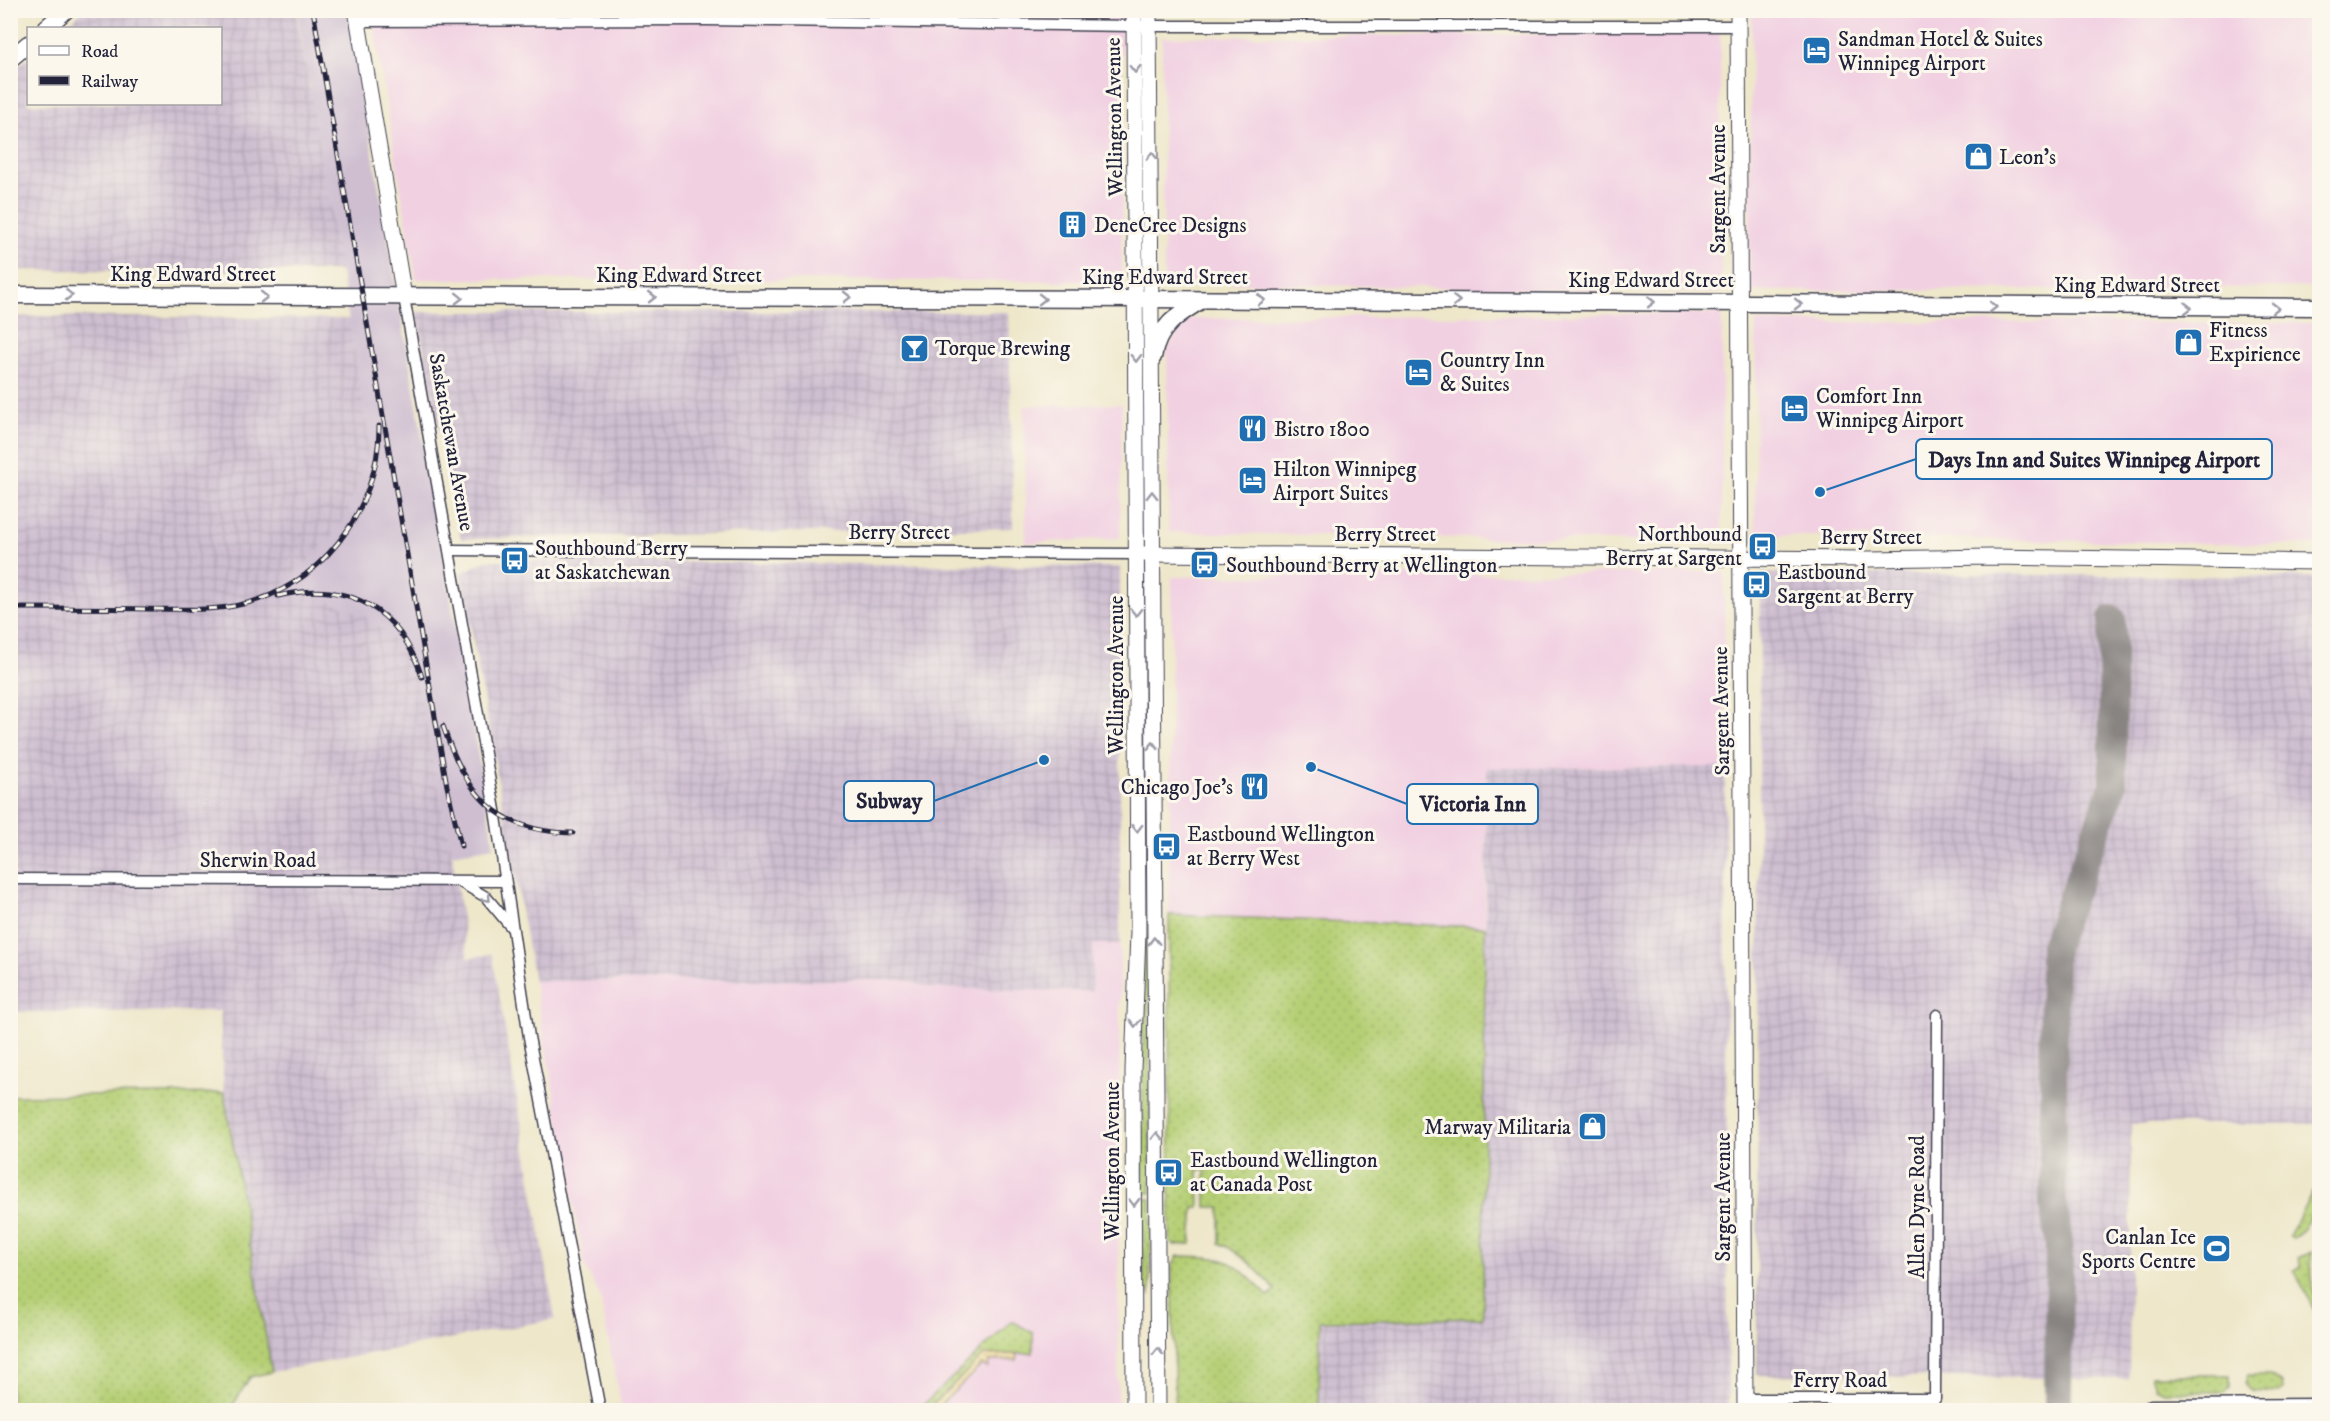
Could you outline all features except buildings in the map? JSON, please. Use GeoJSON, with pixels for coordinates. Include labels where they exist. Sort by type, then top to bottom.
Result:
{"type":"FeatureCollection","features":[{"type":"Feature","properties":{"kind":"main road"},"geometry":{"type":"LineString","coordinates":[[47,27],[66,10]]}},
{"type":"Feature","properties":{"kind":"main road","name":"Saskatchewan Avenue"},"geometry":{"type":"LineString","coordinates":[[357,16],[404,297]]}},
{"type":"Feature","properties":{"kind":"main road","name":"Wellington Avenue"},"geometry":{"type":"LineString","coordinates":[[1142,18],[1136,193],[1144,299],[1153,357],[1152,554],[1158,1410]]}},
{"type":"Feature","properties":{"kind":"main road","name":"Wellington Avenue"},"geometry":{"type":"LineString","coordinates":[[1134,1410],[1133,1070],[1138,900],[1136,554],[1144,299],[1152,193],[1142,18]]}},
{"type":"Feature","properties":{"kind":"main road","name":"Sargent Avenue"},"geometry":{"type":"LineString","coordinates":[[1738,18],[1745,1405]]}},
{"type":"Feature","properties":{"kind":"main road"},"geometry":{"type":"LineString","coordinates":[[10,59],[27,45]]}},
{"type":"Feature","properties":{"kind":"main road"},"geometry":{"type":"LineString","coordinates":[[1136,193],[1152,193]]}},
{"type":"Feature","properties":{"kind":"main road","name":"King Edward Street"},"geometry":{"type":"LineString","coordinates":[[10,295],[1144,299],[1739,303],[2109,309],[2319,308]]}},
{"type":"Feature","properties":{"kind":"main road"},"geometry":{"type":"LineString","coordinates":[[1153,357],[1155,343],[1169,322],[1203,300]]}},
{"type":"Feature","properties":{"kind":"main road","name":"Berry Street"},"geometry":{"type":"LineString","coordinates":[[1136,554],[1741,558],[1991,556],[2319,562]]}},
{"type":"Feature","properties":{"kind":"main road"},"geometry":{"type":"LineString","coordinates":[[1137,713],[1153,712]]}},
{"type":"Feature","properties":{"kind":"main road"},"geometry":{"type":"LineString","coordinates":[[1138,900],[1154,900]]}},
{"type":"Feature","properties":{"kind":"street"},"geometry":{"type":"LineString","coordinates":[[357,16],[708,20],[1738,18]]}},
{"type":"Feature","properties":{"kind":"street","name":"Saskatchewan Avenue"},"geometry":{"type":"LineString","coordinates":[[404,297],[506,881],[529,1037],[600,1410]]}},
{"type":"Feature","properties":{"kind":"street","name":"Berry Street"},"geometry":{"type":"LineString","coordinates":[[450,550],[1136,554]]}},
{"type":"Feature","properties":{"kind":"street","name":"Sherwin Road"},"geometry":{"type":"LineString","coordinates":[[10,879],[506,881]]}},
{"type":"Feature","properties":{"kind":"street"},"geometry":{"type":"LineString","coordinates":[[454,881],[480,891],[512,928]]}},
{"type":"Feature","properties":{"kind":"street","name":"Allen Dyne Road"},"geometry":{"type":"LineString","coordinates":[[1935,1399],[1937,1015]]}},
{"type":"Feature","properties":{"kind":"street","name":"Ferry Road"},"geometry":{"type":"LineString","coordinates":[[1745,1405],[1935,1399]]}},
{"type":"Feature","properties":{"kind":"street"},"geometry":{"type":"LineString","coordinates":[[2151,1405],[2319,1404]]}},
{"type":"Feature","properties":{"kind":"shaded area"},"geometry":{"type":"Polygon","coordinates":[[[82,11],[296,11],[342,271],[11,270],[11,72],[27,59],[27,105],[222,105],[222,27],[65,27],[82,11]]]}},
{"type":"Feature","properties":{"kind":"shaded area"},"geometry":{"type":"Polygon","coordinates":[[[297,11],[348,11],[494,847],[452,854],[418,685],[403,654],[383,630],[364,616],[323,599],[289,594],[286,582],[331,537],[348,512],[370,446],[297,11]]]}},
{"type":"Feature","properties":{"kind":"shaded area"},"geometry":{"type":"Polygon","coordinates":[[[371,11],[1122,11],[1122,281],[416,279],[371,11]]]}},
{"type":"Feature","properties":{"kind":"shaded area"},"geometry":{"type":"Polygon","coordinates":[[[1752,11],[2319,11],[2319,287],[1749,291],[1752,11]]]}},
{"type":"Feature","properties":{"kind":"shaded area"},"geometry":{"type":"Polygon","coordinates":[[[1720,33],[1721,293],[1164,282],[1162,37],[1720,33]]]}},
{"type":"Feature","properties":{"kind":"shaded area"},"geometry":{"type":"Polygon","coordinates":[[[416,312],[1009,312],[1013,528],[461,539],[416,312]]]}},
{"type":"Feature","properties":{"kind":"shaded area"},"geometry":{"type":"Polygon","coordinates":[[[1722,313],[1722,543],[1169,532],[1167,349],[1187,319],[1722,313]]]}},
{"type":"Feature","properties":{"kind":"shaded area"},"geometry":{"type":"Polygon","coordinates":[[[11,316],[349,319],[370,446],[452,854],[468,958],[492,954],[555,1319],[272,1372],[224,1093],[220,1011],[11,1012],[11,316]]]}},
{"type":"Feature","properties":{"kind":"shaded area"},"geometry":{"type":"Polygon","coordinates":[[[1756,322],[2319,323],[2319,545],[1755,535],[1756,322]]]}},
{"type":"Feature","properties":{"kind":"shaded area"},"geometry":{"type":"Polygon","coordinates":[[[1122,404],[1120,538],[1026,543],[1024,406],[1122,404]]]}},
{"type":"Feature","properties":{"kind":"shaded area"},"geometry":{"type":"Polygon","coordinates":[[[487,560],[1120,567],[1120,944],[1093,944],[1092,991],[931,988],[904,980],[534,981],[461,573],[487,560]]]}},
{"type":"Feature","properties":{"kind":"shaded area"},"geometry":{"type":"Polygon","coordinates":[[[1724,572],[1725,767],[1487,768],[1485,927],[1169,915],[1172,577],[1724,572]]]}},
{"type":"Feature","properties":{"kind":"shaded area"},"geometry":{"type":"Polygon","coordinates":[[[1760,573],[2319,577],[2319,1124],[2131,1124],[2129,1379],[1757,1375],[1760,573]]]}},
{"type":"Feature","properties":{"kind":"shaded area"},"geometry":{"type":"Polygon","coordinates":[[[1725,767],[1728,1410],[1319,1410],[1320,1321],[1483,1318],[1487,768],[1725,767]]]}},
{"type":"Feature","properties":{"kind":"shaded area"},"geometry":{"type":"Polygon","coordinates":[[[1093,944],[1120,944],[1118,1410],[622,1410],[600,1296],[584,1265],[534,981],[904,980],[931,988],[1092,991],[1093,944]]]}},
{"type":"Feature","properties":{"kind":"green space"},"geometry":{"type":"Polygon","coordinates":[[[1169,915],[1485,927],[1483,1318],[1320,1321],[1319,1410],[1175,1410],[1172,1266],[1178,1256],[1221,1259],[1238,1268],[1269,1297],[1275,1290],[1243,1258],[1220,1243],[1220,1207],[1206,1207],[1205,1170],[1198,1170],[1199,1208],[1194,1208],[1191,1244],[1174,1245],[1170,1242],[1169,915]]]}},
{"type":"Feature","properties":{"kind":"green space"},"geometry":{"type":"Polygon","coordinates":[[[1143,937],[1148,937],[1151,1193],[1143,1193],[1143,937]]]}},
{"type":"Feature","properties":{"kind":"green space"},"geometry":{"type":"Polygon","coordinates":[[[224,1093],[272,1372],[250,1377],[230,1410],[11,1410],[11,1096],[224,1093]]]}},
{"type":"Feature","properties":{"kind":"green space"},"geometry":{"type":"Polygon","coordinates":[[[2319,1180],[2313,1212],[2304,1228],[2293,1238],[2289,1236],[2319,1180]]]}},
{"type":"Feature","properties":{"kind":"green space"},"geometry":{"type":"Polygon","coordinates":[[[1143,1199],[1151,1199],[1150,1295],[1144,1288],[1143,1199]]]}},
{"type":"Feature","properties":{"kind":"green space"},"geometry":{"type":"Polygon","coordinates":[[[2311,1252],[2312,1287],[2319,1319],[2294,1270],[2301,1266],[2298,1259],[2311,1252]]]}},
{"type":"Feature","properties":{"kind":"green space"},"geometry":{"type":"Polygon","coordinates":[[[1012,1321],[1033,1333],[1033,1353],[984,1355],[927,1410],[918,1410],[1012,1321]]]}},
{"type":"Feature","properties":{"kind":"green space"},"geometry":{"type":"Polygon","coordinates":[[[2151,1375],[2230,1375],[2230,1387],[2225,1392],[2163,1392],[2155,1388],[2151,1375]]]}},
{"type":"Feature","properties":{"kind":"green space"},"geometry":{"type":"Polygon","coordinates":[[[2248,1375],[2271,1375],[2282,1383],[2283,1388],[2279,1393],[2252,1391],[2245,1383],[2248,1375]]]}},
{"type":"Feature","properties":{"kind":"green space"},"geometry":{"type":"Polygon","coordinates":[[[1765,1404],[1913,1405],[1924,1410],[1755,1410],[1765,1404]]]}},
{"type":"Feature","properties":{"kind":"sand"},"geometry":{"type":"Polygon","coordinates":[[[1017,1354],[1017,1360],[989,1361],[988,1368],[982,1365],[935,1410],[927,1410],[984,1355],[1017,1354]]]}},
{"type":"Feature","properties":{"kind":"taxiway"},"geometry":{"type":"LineString","coordinates":[[2058,1410],[2059,1243],[2053,1205],[2054,946],[2113,786],[2112,619]]}},
{"type":"Feature","properties":{"kind":"railway"},"geometry":{"type":"LineString","coordinates":[[313,10],[447,786],[461,846]]}},
{"type":"Feature","properties":{"kind":"railway"},"geometry":{"type":"LineString","coordinates":[[10,608],[202,609],[234,606],[265,597],[293,583],[317,565],[339,542],[356,516],[369,487],[377,457],[379,426]]}},
{"type":"Feature","properties":{"kind":"railway"},"geometry":{"type":"LineString","coordinates":[[278,596],[303,592],[327,592],[349,596],[368,605],[385,617],[400,633],[422,677]]}},
{"type":"Feature","properties":{"kind":"railway"},"geometry":{"type":"LineString","coordinates":[[443,726],[462,771],[488,805],[504,817],[523,825],[546,831],[573,833]]}},
{"type":"Feature","properties":{"kind":"place","name":"Sandman Hotel & Suites Winnipeg Airport"},"geometry":{"type":"Point","coordinates":[1817,51]}},
{"type":"Feature","properties":{"kind":"place","name":"Leon's"},"geometry":{"type":"Point","coordinates":[1978,157]}},
{"type":"Feature","properties":{"kind":"place","name":"DeneCree Designs"},"geometry":{"type":"Point","coordinates":[1073,225]}},
{"type":"Feature","properties":{"kind":"place","name":"Fitness Expirience"},"geometry":{"type":"Point","coordinates":[2188,342]}},
{"type":"Feature","properties":{"kind":"place","name":"Torque Brewing"},"geometry":{"type":"Point","coordinates":[914,348]}},
{"type":"Feature","properties":{"kind":"place","name":"Country Inn & Suites"},"geometry":{"type":"Point","coordinates":[1419,372]}},
{"type":"Feature","properties":{"kind":"place","name":"Comfort Inn Winnipeg Airport"},"geometry":{"type":"Point","coordinates":[1795,408]}},
{"type":"Feature","properties":{"kind":"place","name":"Bistro 1800"},"geometry":{"type":"Point","coordinates":[1253,429]}},
{"type":"Feature","properties":{"kind":"place","name":"Hilton Winnipeg Airport Suites"},"geometry":{"type":"Point","coordinates":[1252,481]}},
{"type":"Feature","properties":{"kind":"place","name":"Days Inn and Suites Winnipeg Airport"},"geometry":{"type":"Point","coordinates":[1820,492]}},
{"type":"Feature","properties":{"kind":"place","name":"Northbound Berry at Sargent"},"geometry":{"type":"Point","coordinates":[1763,546]}},
{"type":"Feature","properties":{"kind":"place","name":"Southbound Berry at Saskatchewan"},"geometry":{"type":"Point","coordinates":[514,560]}},
{"type":"Feature","properties":{"kind":"place","name":"Southbound Berry at Wellington"},"geometry":{"type":"Point","coordinates":[1205,565]}},
{"type":"Feature","properties":{"kind":"place","name":"Eastbound Sargent at Berry"},"geometry":{"type":"Point","coordinates":[1756,584]}},
{"type":"Feature","properties":{"kind":"place","name":"Subway"},"geometry":{"type":"Point","coordinates":[1044,760]}},
{"type":"Feature","properties":{"kind":"place","name":"Victoria Inn"},"geometry":{"type":"Point","coordinates":[1311,767]}},
{"type":"Feature","properties":{"kind":"place","name":"Chicago Joe's"},"geometry":{"type":"Point","coordinates":[1254,787]}},
{"type":"Feature","properties":{"kind":"place","name":"Eastbound Wellington at Berry West"},"geometry":{"type":"Point","coordinates":[1166,846]}},
{"type":"Feature","properties":{"kind":"place","name":"Marway Militaria"},"geometry":{"type":"Point","coordinates":[1592,1127]}},
{"type":"Feature","properties":{"kind":"place","name":"Eastbound Wellington at Canada Post"},"geometry":{"type":"Point","coordinates":[1169,1172]}},
{"type":"Feature","properties":{"kind":"place","name":"Canlan Ice Sports Centre"},"geometry":{"type":"Point","coordinates":[2217,1249]}}]}
